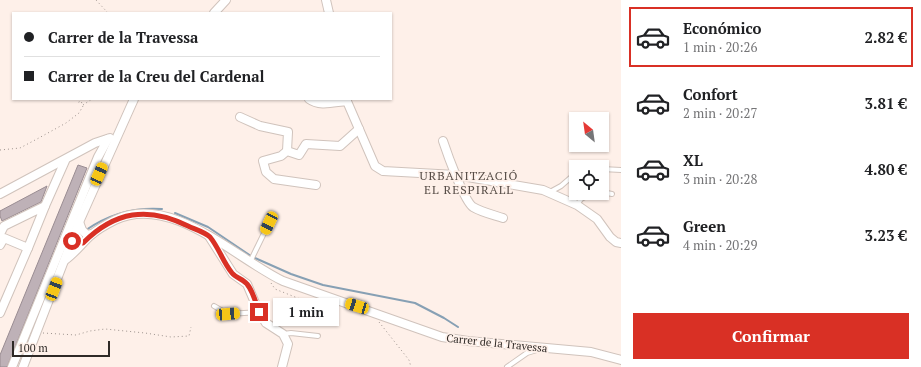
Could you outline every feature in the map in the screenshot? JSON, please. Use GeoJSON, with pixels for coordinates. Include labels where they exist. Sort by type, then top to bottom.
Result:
{"type":"FeatureCollection","features":[{"type":"Feature","properties":{"kind":"street"},"geometry":{"type":"LineString","coordinates":[[215,12],[226,0]]}},
{"type":"Feature","properties":{"kind":"street"},"geometry":{"type":"LineString","coordinates":[[326,0],[329,12]]}},
{"type":"Feature","properties":{"kind":"street"},"geometry":{"type":"LineString","coordinates":[[12,367],[101,160],[117,136],[134,100]]}},
{"type":"Feature","properties":{"kind":"street"},"geometry":{"type":"LineString","coordinates":[[310,100],[314,103],[320,104],[346,100],[376,166],[383,171],[456,175],[535,188],[550,192],[577,205],[597,220],[610,237],[616,242],[621,243]]}},
{"type":"Feature","properties":{"kind":"street"},"geometry":{"type":"LineString","coordinates":[[240,117],[260,126],[288,132],[287,151],[281,156],[263,161],[266,172],[274,180],[316,186]]}},
{"type":"Feature","properties":{"kind":"street"},"geometry":{"type":"LineString","coordinates":[[287,151],[299,155],[306,144],[340,146],[359,129]]}},
{"type":"Feature","properties":{"kind":"street"},"geometry":{"type":"LineString","coordinates":[[0,194],[65,161],[86,148],[117,136]]}},
{"type":"Feature","properties":{"kind":"street"},"geometry":{"type":"LineString","coordinates":[[23,367],[65,260],[108,139]]}},
{"type":"Feature","properties":{"kind":"street"},"geometry":{"type":"LineString","coordinates":[[443,141],[456,175],[473,207],[503,218]]}},
{"type":"Feature","properties":{"kind":"street"},"geometry":{"type":"LineString","coordinates":[[86,148],[101,160]]}},
{"type":"Feature","properties":{"kind":"street"},"geometry":{"type":"LineString","coordinates":[[0,314],[65,161]]}},
{"type":"Feature","properties":{"kind":"street"},"geometry":{"type":"LineString","coordinates":[[0,234],[4,226],[45,206]]}},
{"type":"Feature","properties":{"kind":"street","name":"Carrer de la Travessa"},"geometry":{"type":"LineString","coordinates":[[72,239],[90,234],[127,216],[148,214],[172,218],[226,245],[271,275],[296,286],[442,337],[468,341],[591,352],[621,360]]}},
{"type":"Feature","properties":{"kind":"street"},"geometry":{"type":"LineString","coordinates":[[79,222],[82,230],[90,234]]}},
{"type":"Feature","properties":{"kind":"street","name":"Carrer de la Travessa"},"geometry":{"type":"LineString","coordinates":[[65,260],[73,254],[90,234]]}},
{"type":"Feature","properties":{"kind":"street"},"geometry":{"type":"LineString","coordinates":[[209,236],[233,274],[247,284],[255,299],[259,312],[266,323],[283,334],[288,344],[282,367]]}},
{"type":"Feature","properties":{"kind":"street"},"geometry":{"type":"LineString","coordinates":[[0,245],[4,238],[28,248]]}},
{"type":"Feature","properties":{"kind":"street"},"geometry":{"type":"LineString","coordinates":[[72,239],[83,243]]}},
{"type":"Feature","properties":{"kind":"lane"},"geometry":{"type":"LineString","coordinates":[[609,169],[621,170]]}},
{"type":"Feature","properties":{"kind":"lane"},"geometry":{"type":"LineString","coordinates":[[550,192],[561,186],[569,179]]}},
{"type":"Feature","properties":{"kind":"lane"},"geometry":{"type":"LineString","coordinates":[[577,205],[580,200]]}},
{"type":"Feature","properties":{"kind":"lane"},"geometry":{"type":"LineString","coordinates":[[250,262],[269,223]]}},
{"type":"Feature","properties":{"kind":"lane"},"geometry":{"type":"LineString","coordinates":[[214,306],[228,314],[259,312]]}},
{"type":"Feature","properties":{"kind":"lane"},"geometry":{"type":"LineString","coordinates":[[283,334],[291,333],[318,336]]}},
{"type":"Feature","properties":{"kind":"lane"},"geometry":{"type":"LineString","coordinates":[[507,367],[527,353],[543,348]]}},
{"type":"Feature","properties":{"kind":"path"},"geometry":{"type":"LineString","coordinates":[[96,0],[107,12]]}},
{"type":"Feature","properties":{"kind":"path"},"geometry":{"type":"LineString","coordinates":[[0,150],[20,148],[66,123],[79,113],[83,106],[90,100]]}},
{"type":"Feature","properties":{"kind":"path"},"geometry":{"type":"LineString","coordinates":[[77,103],[81,101],[83,106]]}},
{"type":"Feature","properties":{"kind":"path"},"geometry":{"type":"LineString","coordinates":[[271,275],[270,282],[276,289],[300,299]]}},
{"type":"Feature","properties":{"kind":"path"},"geometry":{"type":"LineString","coordinates":[[377,320],[409,360],[411,367]]}},
{"type":"Feature","properties":{"kind":"path"},"geometry":{"type":"LineString","coordinates":[[37,332],[76,335],[105,329],[146,332],[171,336],[189,336],[192,327]]}},
{"type":"Feature","properties":{"kind":"building"},"geometry":{"type":"Polygon","coordinates":[[[78,165],[87,168],[7,367],[0,367],[0,355],[78,165]]]}},
{"type":"Feature","properties":{"kind":"building"},"geometry":{"type":"Polygon","coordinates":[[[47,186],[41,202],[2,221],[0,211],[47,186]]]}},
{"type":"Feature","properties":{"kind":"waterway"},"geometry":{"type":"LineString","coordinates":[[86,230],[95,224],[122,213],[141,209],[162,209]]}},
{"type":"Feature","properties":{"kind":"waterway"},"geometry":{"type":"LineString","coordinates":[[175,213],[208,227],[251,256]]}},
{"type":"Feature","properties":{"kind":"waterway"},"geometry":{"type":"LineString","coordinates":[[255,258],[291,274],[323,285],[415,303],[458,327]]}},
{"type":"Feature","properties":{"kind":"district","name":"URBANITZACIÓ EL RESPIRALL"},"geometry":{"type":"Point","coordinates":[469,182]}},
{"type":"Feature","properties":{"kind":"route"},"geometry":{"type":"LineString","coordinates":[[72,241],[83,243],[92,234],[103,227],[127,216],[148,214],[172,218],[209,236],[233,274],[247,284],[255,299],[259,312]]}}]}
